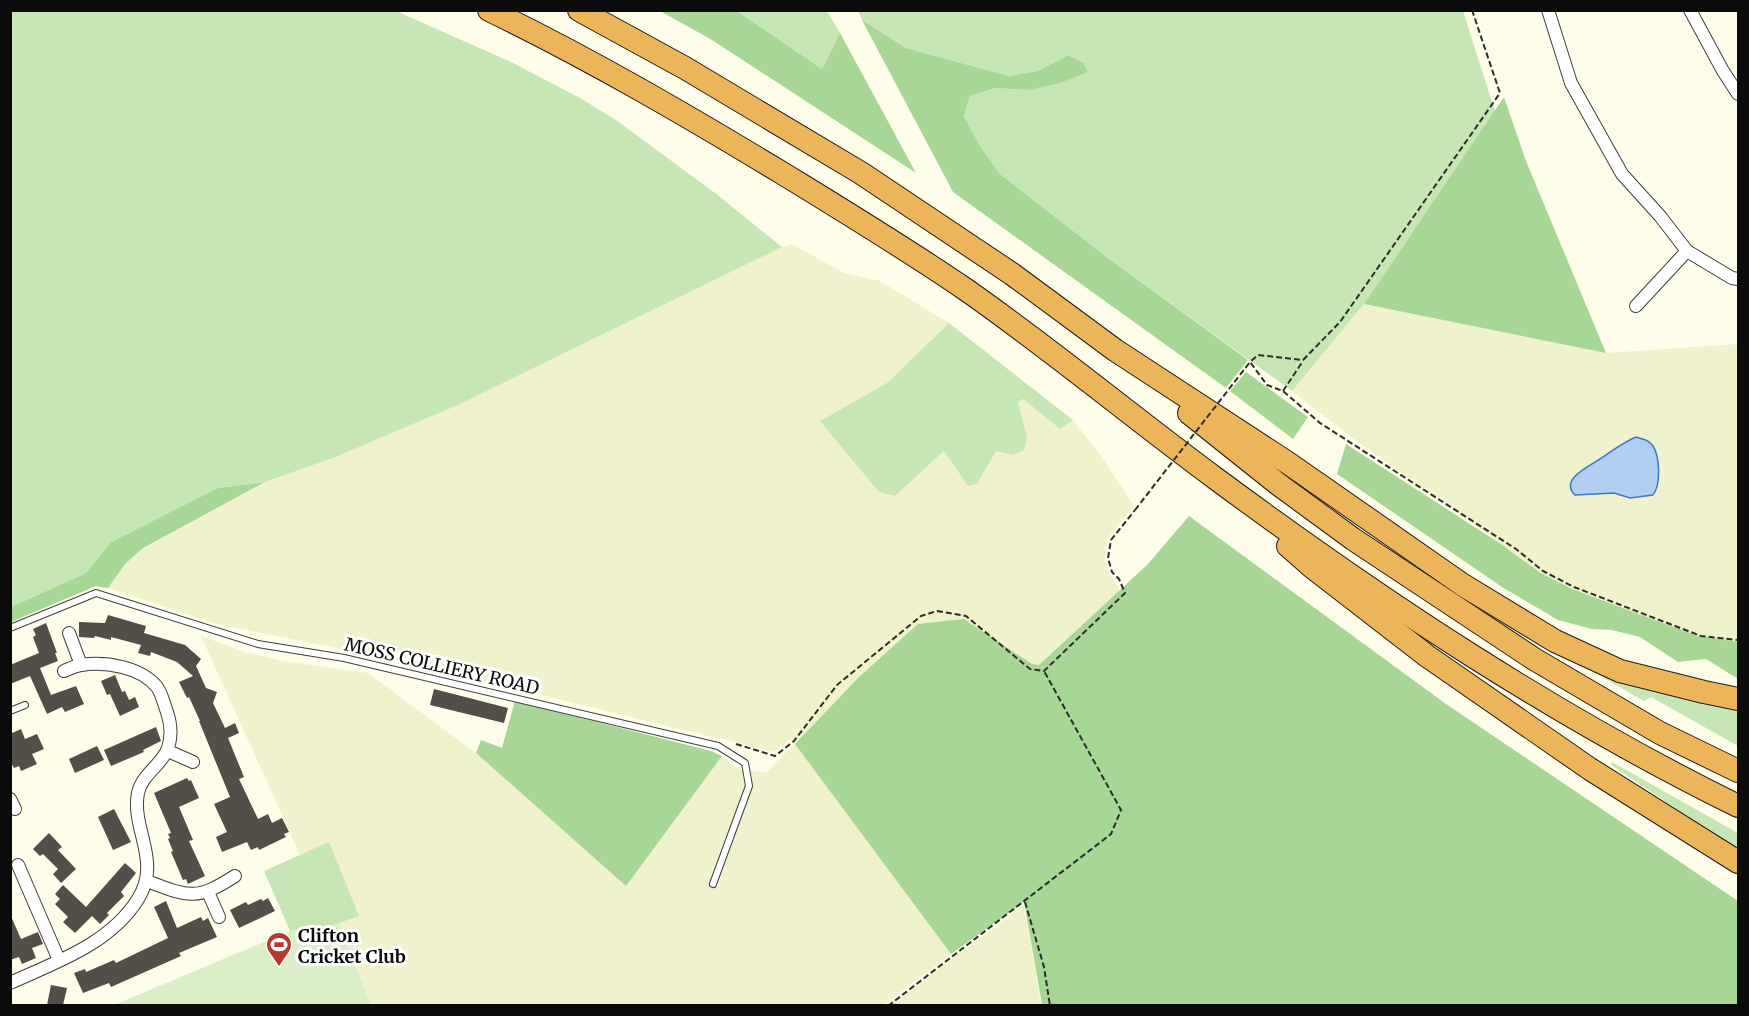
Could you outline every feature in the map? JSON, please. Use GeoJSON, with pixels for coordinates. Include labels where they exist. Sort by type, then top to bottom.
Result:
{"type":"FeatureCollection","features":[{"type":"Feature","properties":{"kind":"highway"},"geometry":{"type":"LineString","coordinates":[[489,10],[615,74],[700,123],[887,238],[1038,342],[1214,478],[1358,580],[1511,681],[1588,728],[1737,806]]}},
{"type":"Feature","properties":{"kind":"highway"},"geometry":{"type":"LineString","coordinates":[[579,10],[685,68],[861,173],[1012,274],[1115,350],[1288,463],[1463,585],[1555,640],[1620,671],[1704,693],[1738,699]]}},
{"type":"Feature","properties":{"kind":"highway"},"geometry":{"type":"LineString","coordinates":[[1115,350],[1212,433],[1278,484],[1401,571],[1534,659],[1660,733],[1738,771]]}},
{"type":"Feature","properties":{"kind":"highway"},"geometry":{"type":"LineString","coordinates":[[1214,478],[1312,567],[1427,656],[1590,769],[1738,862]]}},
{"type":"Feature","properties":{"kind":"street"},"geometry":{"type":"LineString","coordinates":[[1548,10],[1571,82],[1622,174],[1660,216],[1687,251],[1732,278],[1738,279]]}},
{"type":"Feature","properties":{"kind":"street"},"geometry":{"type":"LineString","coordinates":[[1690,10],[1723,72],[1738,94]]}},
{"type":"Feature","properties":{"kind":"street"},"geometry":{"type":"LineString","coordinates":[[1636,306],[1687,251]]}},
{"type":"Feature","properties":{"kind":"street"},"geometry":{"type":"LineString","coordinates":[[69,633],[81,665]]}},
{"type":"Feature","properties":{"kind":"street"},"geometry":{"type":"LineString","coordinates":[[10,983],[87,947],[118,924],[139,897],[147,881],[147,858],[137,806],[138,793],[141,782],[168,751],[171,737],[170,721],[162,696],[149,679],[137,672],[114,665],[81,665],[64,671]]}},
{"type":"Feature","properties":{"kind":"street"},"geometry":{"type":"LineString","coordinates":[[168,751],[194,762]]}},
{"type":"Feature","properties":{"kind":"street"},"geometry":{"type":"LineString","coordinates":[[18,865],[59,960]]}},
{"type":"Feature","properties":{"kind":"street"},"geometry":{"type":"LineString","coordinates":[[147,881],[178,893],[191,894],[208,892],[235,876]]}},
{"type":"Feature","properties":{"kind":"street"},"geometry":{"type":"LineString","coordinates":[[27,886],[40,881]]}},
{"type":"Feature","properties":{"kind":"street"},"geometry":{"type":"LineString","coordinates":[[208,892],[219,917]]}},
{"type":"Feature","properties":{"kind":"lane","name":"MOSS COLLIERY ROAD"},"geometry":{"type":"LineString","coordinates":[[10,628],[96,593],[258,644],[344,658],[718,746],[745,763],[749,786],[713,884]]}},
{"type":"Feature","properties":{"kind":"lane"},"geometry":{"type":"LineString","coordinates":[[10,711],[26,705]]}},
{"type":"Feature","properties":{"kind":"path"},"geometry":{"type":"LineString","coordinates":[[1283,391],[1304,360],[1340,322],[1500,93],[1472,10]]}},
{"type":"Feature","properties":{"kind":"path"},"geometry":{"type":"LineString","coordinates":[[1044,671],[1125,593],[1119,579],[1112,572],[1108,558],[1111,540],[1250,362],[1258,355],[1304,360]]}},
{"type":"Feature","properties":{"kind":"path"},"geometry":{"type":"LineString","coordinates":[[1250,362],[1267,385],[1283,391],[1320,423],[1516,549],[1543,571],[1574,587],[1701,636],[1738,640]]}},
{"type":"Feature","properties":{"kind":"path"},"geometry":{"type":"LineString","coordinates":[[732,743],[775,756],[794,741],[837,685],[921,616],[937,611],[966,616],[1030,669],[1044,671]]}},
{"type":"Feature","properties":{"kind":"path"},"geometry":{"type":"LineString","coordinates":[[888,1005],[1111,834],[1121,810],[1044,671]]}},
{"type":"Feature","properties":{"kind":"path"},"geometry":{"type":"LineString","coordinates":[[1025,902],[1044,967],[1050,1005]]}},
{"type":"Feature","properties":{"kind":"green space"},"geometry":{"type":"Polygon","coordinates":[[[10,11],[396,11],[511,62],[580,98],[616,120],[715,193],[782,247],[458,405],[333,458],[265,482],[218,488],[111,542],[86,573],[11,607],[10,11]]]}},
{"type":"Feature","properties":{"kind":"green space"},"geometry":{"type":"Polygon","coordinates":[[[660,11],[737,11],[822,69],[840,33],[916,173],[712,40],[660,11]]]}},
{"type":"Feature","properties":{"kind":"green space"},"geometry":{"type":"Polygon","coordinates":[[[737,11],[827,11],[840,33],[822,69],[737,11]]]}},
{"type":"Feature","properties":{"kind":"green space"},"geometry":{"type":"Polygon","coordinates":[[[858,11],[1463,11],[1495,111],[1364,304],[1292,391],[1108,258],[1000,174],[980,146],[964,116],[970,96],[995,88],[1028,90],[1088,72],[1084,63],[1068,55],[1038,71],[1009,76],[906,48],[862,20],[858,11]]]}},
{"type":"Feature","properties":{"kind":"green space"},"geometry":{"type":"Polygon","coordinates":[[[862,20],[906,48],[1009,76],[1038,71],[1068,55],[1084,63],[1088,72],[1060,83],[1028,90],[995,88],[970,96],[964,116],[980,146],[1000,174],[1108,258],[1248,360],[1226,388],[953,192],[862,20]]]}},
{"type":"Feature","properties":{"kind":"green space"},"geometry":{"type":"Polygon","coordinates":[[[1504,97],[1526,161],[1606,353],[1364,304],[1504,97]]]}},
{"type":"Feature","properties":{"kind":"green space"},"geometry":{"type":"Polygon","coordinates":[[[792,244],[844,273],[880,281],[949,323],[887,383],[820,421],[895,496],[944,451],[968,486],[977,484],[996,451],[1012,455],[1027,437],[1018,402],[1023,399],[1060,429],[1073,420],[1104,460],[1134,506],[1107,539],[1105,560],[1120,590],[1039,665],[1032,664],[796,744],[951,954],[883,1005],[371,1005],[339,924],[359,916],[329,843],[300,855],[201,636],[248,653],[283,661],[368,673],[476,753],[626,885],[722,756],[737,768],[766,773],[795,743],[790,739],[774,752],[406,662],[220,625],[108,588],[125,564],[143,548],[265,482],[333,458],[458,405],[792,244]]]}},
{"type":"Feature","properties":{"kind":"green space"},"geometry":{"type":"Polygon","coordinates":[[[1364,304],[1606,353],[1738,344],[1738,642],[1695,635],[1572,589],[1542,573],[1351,437],[1292,391],[1364,304]],[[1636,437],[1624,442],[1580,471],[1575,495],[1614,493],[1630,498],[1653,495],[1657,489],[1657,460],[1636,437]]]}},
{"type":"Feature","properties":{"kind":"green space"},"geometry":{"type":"Polygon","coordinates":[[[949,323],[1073,420],[1060,429],[1023,399],[1018,402],[1027,437],[1024,450],[1012,455],[996,451],[977,484],[968,486],[944,451],[895,496],[879,492],[820,421],[887,383],[949,323]]]}},
{"type":"Feature","properties":{"kind":"green space"},"geometry":{"type":"Polygon","coordinates":[[[1246,372],[1308,417],[1293,439],[1230,391],[1246,372]]]}},
{"type":"Feature","properties":{"kind":"green space"},"geometry":{"type":"Polygon","coordinates":[[[1346,444],[1501,544],[1541,573],[1572,589],[1695,635],[1738,642],[1738,679],[1706,659],[1678,662],[1640,637],[1612,630],[1592,629],[1558,620],[1502,587],[1337,474],[1346,444]]]}},
{"type":"Feature","properties":{"kind":"green space"},"geometry":{"type":"Polygon","coordinates":[[[265,482],[143,548],[125,564],[108,588],[96,586],[11,622],[11,607],[86,573],[111,542],[218,488],[265,482]]]}},
{"type":"Feature","properties":{"kind":"green space"},"geometry":{"type":"Polygon","coordinates":[[[1189,516],[1446,704],[1738,901],[1738,1005],[1042,1005],[1024,902],[951,954],[795,744],[859,677],[918,624],[964,619],[1032,664],[1039,665],[1148,564],[1189,516]]]}},
{"type":"Feature","properties":{"kind":"green space"},"geometry":{"type":"Polygon","coordinates":[[[1594,668],[1738,709],[1738,746],[1651,697],[1644,701],[1590,670],[1594,668]]]}},
{"type":"Feature","properties":{"kind":"green space"},"geometry":{"type":"Polygon","coordinates":[[[515,701],[711,751],[722,756],[626,886],[476,753],[481,740],[502,748],[515,701]]]}},
{"type":"Feature","properties":{"kind":"green space"},"geometry":{"type":"Polygon","coordinates":[[[1612,762],[1738,833],[1738,850],[1611,765],[1612,762]]]}},
{"type":"Feature","properties":{"kind":"green space"},"geometry":{"type":"Polygon","coordinates":[[[329,842],[359,916],[332,926],[290,931],[264,871],[329,842]]]}},
{"type":"Feature","properties":{"kind":"green space"},"geometry":{"type":"Polygon","coordinates":[[[1024,905],[1041,1005],[891,1005],[1024,905]]]}},
{"type":"Feature","properties":{"kind":"green space","name":"Clifton Cricket Club"},"geometry":{"type":"Polygon","coordinates":[[[339,924],[371,1005],[114,1005],[290,931],[339,924]]]}},
{"type":"Feature","properties":{"kind":"water"},"geometry":{"type":"Polygon","coordinates":[[[1636,437],[1650,442],[1655,451],[1658,478],[1653,495],[1630,498],[1614,493],[1575,495],[1571,484],[1577,474],[1636,437]]]}},
{"type":"Feature","properties":{"kind":"building"},"geometry":{"type":"Polygon","coordinates":[[[108,615],[146,626],[144,633],[185,645],[201,659],[196,666],[206,688],[217,692],[213,703],[225,728],[235,723],[239,733],[228,738],[244,777],[239,779],[258,819],[268,814],[272,823],[282,818],[289,832],[284,834],[286,837],[259,850],[258,847],[251,850],[247,842],[222,852],[216,837],[227,832],[214,804],[230,797],[200,721],[179,682],[193,676],[177,662],[151,652],[150,656],[138,653],[141,645],[111,637],[111,640],[95,636],[94,638],[79,637],[79,622],[105,623],[108,615]]]}},
{"type":"Feature","properties":{"kind":"building"},"geometry":{"type":"Polygon","coordinates":[[[46,623],[58,661],[40,668],[51,695],[76,686],[84,704],[65,712],[62,707],[47,714],[30,676],[10,684],[10,665],[39,653],[33,637],[36,635],[33,629],[46,623]]]}},
{"type":"Feature","properties":{"kind":"building"},"geometry":{"type":"Polygon","coordinates":[[[115,675],[122,692],[125,691],[129,700],[135,697],[139,707],[120,716],[101,681],[115,675]]]}},
{"type":"Feature","properties":{"kind":"building"},"geometry":{"type":"Polygon","coordinates":[[[434,689],[508,708],[504,723],[430,705],[434,689]]]}},
{"type":"Feature","properties":{"kind":"building"},"geometry":{"type":"Polygon","coordinates":[[[156,727],[161,741],[143,750],[144,752],[111,766],[104,750],[156,727]]]}},
{"type":"Feature","properties":{"kind":"building"},"geometry":{"type":"Polygon","coordinates":[[[21,729],[25,739],[37,734],[44,749],[32,754],[37,764],[21,771],[19,766],[14,768],[10,761],[10,734],[21,729]]]}},
{"type":"Feature","properties":{"kind":"building"},"geometry":{"type":"Polygon","coordinates":[[[97,746],[104,760],[75,773],[69,759],[97,746]]]}},
{"type":"Feature","properties":{"kind":"building"},"geometry":{"type":"Polygon","coordinates":[[[187,778],[191,780],[199,798],[179,807],[193,840],[189,841],[205,876],[188,884],[186,879],[183,880],[171,852],[173,851],[168,834],[171,833],[154,793],[187,778]]]}},
{"type":"Feature","properties":{"kind":"building"},"geometry":{"type":"Polygon","coordinates":[[[114,809],[131,842],[113,850],[98,817],[114,809]]]}},
{"type":"Feature","properties":{"kind":"building"},"geometry":{"type":"Polygon","coordinates":[[[49,833],[62,847],[58,850],[76,869],[61,883],[53,874],[58,869],[43,854],[40,856],[33,849],[49,833]]]}},
{"type":"Feature","properties":{"kind":"building"},"geometry":{"type":"Polygon","coordinates":[[[125,863],[136,873],[121,892],[124,896],[107,913],[109,915],[100,924],[92,916],[75,933],[63,922],[68,917],[55,904],[60,899],[55,894],[63,885],[86,907],[125,863]]]}},
{"type":"Feature","properties":{"kind":"building"},"geometry":{"type":"Polygon","coordinates":[[[268,898],[275,911],[239,928],[230,910],[246,902],[248,905],[268,898]]]}},
{"type":"Feature","properties":{"kind":"building"},"geometry":{"type":"Polygon","coordinates":[[[166,901],[177,928],[201,917],[203,921],[208,918],[217,937],[179,953],[181,956],[111,987],[109,983],[83,993],[74,973],[85,969],[86,972],[114,960],[116,963],[168,938],[154,907],[166,901]]]}},
{"type":"Feature","properties":{"kind":"building"},"geometry":{"type":"Polygon","coordinates":[[[10,914],[21,939],[38,932],[43,944],[32,948],[36,958],[22,964],[19,957],[10,960],[10,914]]]}},
{"type":"Feature","properties":{"kind":"building"},"geometry":{"type":"Polygon","coordinates":[[[51,985],[67,988],[63,1005],[47,1005],[51,985]]]}},
{"type":"Feature","properties":{"kind":"place","name":"Clifton Cricket Club"},"geometry":{"type":"Point","coordinates":[279,968]}}]}
